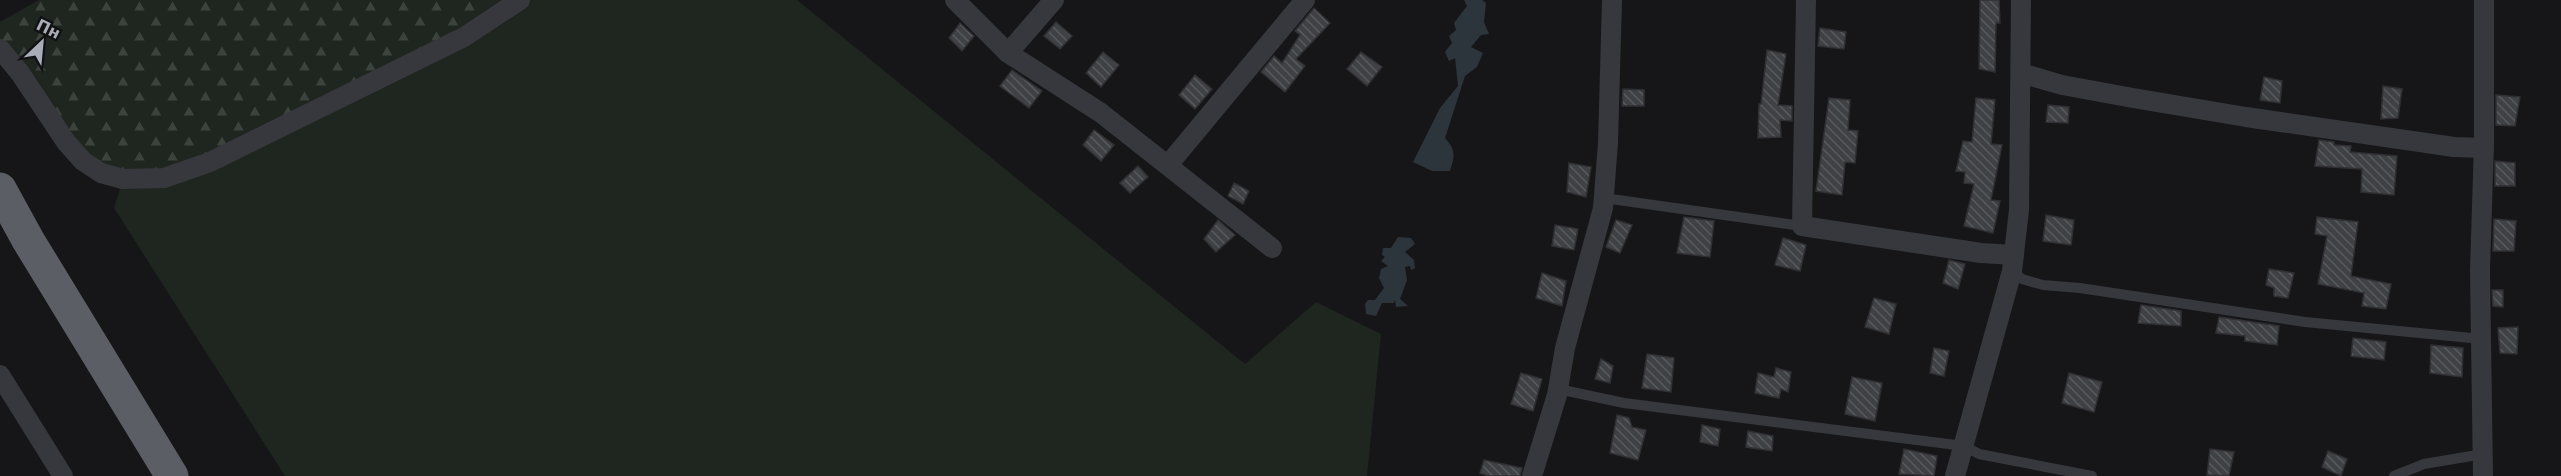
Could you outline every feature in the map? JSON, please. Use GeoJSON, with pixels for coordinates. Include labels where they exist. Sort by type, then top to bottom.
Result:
{"type":"FeatureCollection","features":[{"type":"Feature","properties":{"kind":"highway"},"geometry":{"type":"LineString","coordinates":[[0,189],[28,240],[172,476]]}},
{"type":"Feature","properties":{"kind":"street"},"geometry":{"type":"LineString","coordinates":[[0,49],[20,73],[66,142],[83,161],[101,173],[123,179],[164,178],[210,162],[464,37],[520,0]]}},
{"type":"Feature","properties":{"kind":"street"},"geometry":{"type":"LineString","coordinates":[[955,0],[1008,53],[1101,113],[1272,249]]}},
{"type":"Feature","properties":{"kind":"street"},"geometry":{"type":"LineString","coordinates":[[1008,53],[1054,0]]}},
{"type":"Feature","properties":{"kind":"street"},"geometry":{"type":"LineString","coordinates":[[1167,165],[1305,0]]}},
{"type":"Feature","properties":{"kind":"street"},"geometry":{"type":"LineString","coordinates":[[1532,476],[1558,389],[1565,348],[1580,300],[1604,198],[1612,0]]}},
{"type":"Feature","properties":{"kind":"street"},"geometry":{"type":"LineString","coordinates":[[1806,0],[1802,226],[1981,253],[2013,263]]}},
{"type":"Feature","properties":{"kind":"street"},"geometry":{"type":"LineString","coordinates":[[1956,476],[2013,263],[2019,210],[2021,0]]}},
{"type":"Feature","properties":{"kind":"street"},"geometry":{"type":"LineString","coordinates":[[2483,476],[2480,270],[2484,148],[2484,0]]}},
{"type":"Feature","properties":{"kind":"street"},"geometry":{"type":"LineString","coordinates":[[2021,73],[2062,85],[2234,116],[2454,147],[2484,148]]}},
{"type":"Feature","properties":{"kind":"street"},"geometry":{"type":"LineString","coordinates":[[0,375],[63,476]]}},
{"type":"Feature","properties":{"kind":"lane"},"geometry":{"type":"LineString","coordinates":[[1604,198],[1802,226]]}},
{"type":"Feature","properties":{"kind":"lane"},"geometry":{"type":"LineString","coordinates":[[2013,263],[2022,279],[2043,285],[2080,288],[2305,322],[2482,339]]}},
{"type":"Feature","properties":{"kind":"lane"},"geometry":{"type":"LineString","coordinates":[[1558,389],[1624,403],[1964,446],[1979,454],[2092,476]]}},
{"type":"Feature","properties":{"kind":"lane"},"geometry":{"type":"LineString","coordinates":[[2394,476],[2424,464],[2483,454]]}},
{"type":"Feature","properties":{"kind":"green space"},"geometry":{"type":"Polygon","coordinates":[[[39,0],[520,0],[164,178],[101,173],[0,49],[0,22],[39,0]]]}},
{"type":"Feature","properties":{"kind":"green space"},"geometry":{"type":"Polygon","coordinates":[[[520,0],[797,0],[1245,364],[1316,302],[1381,334],[1367,476],[285,476],[114,208],[123,179],[164,178],[520,0]]]}},
{"type":"Feature","properties":{"kind":"shaded area"},"geometry":{"type":"Polygon","coordinates":[[[1464,0],[1482,0],[1486,3],[1484,22],[1489,34],[1481,35],[1471,47],[1483,53],[1477,67],[1465,76],[1445,138],[1454,153],[1450,171],[1432,171],[1413,162],[1440,108],[1458,86],[1455,58],[1449,61],[1445,52],[1452,43],[1449,36],[1456,30],[1454,23],[1467,6],[1464,0]]]}},
{"type":"Feature","properties":{"kind":"shaded area"},"geometry":{"type":"Polygon","coordinates":[[[1398,237],[1411,238],[1415,244],[1405,252],[1414,260],[1415,268],[1411,270],[1410,266],[1405,267],[1407,280],[1400,299],[1408,306],[1396,307],[1395,300],[1394,303],[1382,303],[1376,316],[1366,314],[1365,304],[1368,300],[1375,300],[1384,288],[1379,278],[1381,269],[1388,266],[1381,261],[1385,257],[1382,255],[1383,248],[1391,248],[1398,237]]]}},
{"type":"Feature","properties":{"kind":"building"},"geometry":{"type":"Polygon","coordinates":[[[1980,0],[1999,0],[2000,23],[1996,23],[1995,72],[1979,69],[1980,0]]]}},
{"type":"Feature","properties":{"kind":"building"},"geometry":{"type":"Polygon","coordinates":[[[1314,8],[1330,23],[1296,59],[1305,66],[1285,92],[1261,72],[1274,56],[1282,63],[1300,35],[1295,31],[1314,8]]]}},
{"type":"Feature","properties":{"kind":"building"},"geometry":{"type":"Polygon","coordinates":[[[1056,22],[1072,36],[1060,49],[1044,36],[1056,22]]]}},
{"type":"Feature","properties":{"kind":"building"},"geometry":{"type":"Polygon","coordinates":[[[960,23],[974,36],[962,51],[949,38],[960,23]]]}},
{"type":"Feature","properties":{"kind":"building"},"geometry":{"type":"Polygon","coordinates":[[[1820,28],[1846,32],[1844,49],[1818,46],[1820,28]]]}},
{"type":"Feature","properties":{"kind":"building"},"geometry":{"type":"Polygon","coordinates":[[[1767,50],[1786,54],[1778,105],[1792,106],[1792,121],[1780,120],[1781,137],[1758,138],[1759,104],[1761,104],[1767,50]]]}},
{"type":"Feature","properties":{"kind":"building"},"geometry":{"type":"Polygon","coordinates":[[[1103,52],[1119,65],[1101,87],[1086,73],[1103,52]]]}},
{"type":"Feature","properties":{"kind":"building"},"geometry":{"type":"Polygon","coordinates":[[[1361,52],[1382,67],[1367,86],[1347,69],[1361,52]]]}},
{"type":"Feature","properties":{"kind":"building"},"geometry":{"type":"Polygon","coordinates":[[[1012,70],[1042,91],[1029,108],[1000,86],[1012,70]]]}},
{"type":"Feature","properties":{"kind":"building"},"geometry":{"type":"Polygon","coordinates":[[[1195,75],[1212,89],[1195,109],[1179,95],[1195,75]]]}},
{"type":"Feature","properties":{"kind":"building"},"geometry":{"type":"Polygon","coordinates":[[[2264,77],[2282,81],[2280,103],[2260,100],[2264,77]]]}},
{"type":"Feature","properties":{"kind":"building"},"geometry":{"type":"Polygon","coordinates":[[[2383,86],[2402,89],[2398,118],[2381,119],[2383,86]]]}},
{"type":"Feature","properties":{"kind":"building"},"geometry":{"type":"Polygon","coordinates":[[[1623,89],[1644,90],[1644,106],[1622,106],[1623,89]]]}},
{"type":"Feature","properties":{"kind":"building"},"geometry":{"type":"Polygon","coordinates":[[[2496,95],[2520,97],[2515,126],[2496,125],[2496,95]]]}},
{"type":"Feature","properties":{"kind":"building"},"geometry":{"type":"Polygon","coordinates":[[[1829,98],[1850,100],[1848,130],[1858,131],[1855,163],[1845,162],[1842,195],[1816,191],[1829,98]]]}},
{"type":"Feature","properties":{"kind":"building"},"geometry":{"type":"Polygon","coordinates":[[[1976,98],[1995,100],[1991,144],[2002,145],[1991,200],[2000,201],[1993,233],[1964,226],[1974,184],[1964,183],[1965,172],[1956,171],[1963,141],[1972,142],[1976,98]]]}},
{"type":"Feature","properties":{"kind":"building"},"geometry":{"type":"Polygon","coordinates":[[[2048,105],[2069,107],[2068,123],[2046,122],[2048,105]]]}},
{"type":"Feature","properties":{"kind":"building"},"geometry":{"type":"Polygon","coordinates":[[[1094,130],[1114,145],[1101,161],[1083,145],[1094,130]]]}},
{"type":"Feature","properties":{"kind":"building"},"geometry":{"type":"Polygon","coordinates":[[[2319,140],[2334,142],[2334,145],[2351,146],[2350,152],[2397,156],[2394,195],[2361,192],[2362,169],[2315,166],[2319,140]]]}},
{"type":"Feature","properties":{"kind":"building"},"geometry":{"type":"Polygon","coordinates":[[[2495,161],[2515,163],[2515,186],[2495,186],[2495,161]]]}},
{"type":"Feature","properties":{"kind":"building"},"geometry":{"type":"Polygon","coordinates":[[[1569,163],[1591,167],[1586,197],[1567,192],[1569,163]]]}},
{"type":"Feature","properties":{"kind":"building"},"geometry":{"type":"Polygon","coordinates":[[[1138,166],[1148,177],[1130,193],[1120,183],[1138,166]]]}},
{"type":"Feature","properties":{"kind":"building"},"geometry":{"type":"Polygon","coordinates":[[[1234,183],[1249,191],[1243,204],[1228,196],[1234,183]]]}},
{"type":"Feature","properties":{"kind":"building"},"geometry":{"type":"Polygon","coordinates":[[[2046,215],[2074,220],[2071,245],[2043,241],[2046,215]]]}},
{"type":"Feature","properties":{"kind":"building"},"geometry":{"type":"Polygon","coordinates":[[[1684,217],[1714,221],[1710,257],[1677,253],[1684,217]]]}},
{"type":"Feature","properties":{"kind":"building"},"geometry":{"type":"Polygon","coordinates":[[[2317,217],[2358,222],[2351,276],[2391,284],[2386,309],[2362,306],[2364,293],[2318,284],[2327,236],[2315,234],[2317,217]]]}},
{"type":"Feature","properties":{"kind":"building"},"geometry":{"type":"Polygon","coordinates":[[[2494,219],[2516,221],[2514,251],[2493,251],[2494,219]]]}},
{"type":"Feature","properties":{"kind":"building"},"geometry":{"type":"Polygon","coordinates":[[[1218,220],[1235,235],[1216,252],[1204,239],[1218,220]]]}},
{"type":"Feature","properties":{"kind":"building"},"geometry":{"type":"Polygon","coordinates":[[[1616,220],[1632,225],[1620,253],[1606,247],[1616,220]]]}},
{"type":"Feature","properties":{"kind":"building"},"geometry":{"type":"Polygon","coordinates":[[[1555,225],[1578,229],[1574,250],[1552,246],[1555,225]]]}},
{"type":"Feature","properties":{"kind":"building"},"geometry":{"type":"Polygon","coordinates":[[[1783,238],[1806,245],[1800,271],[1775,265],[1783,238]]]}},
{"type":"Feature","properties":{"kind":"building"},"geometry":{"type":"Polygon","coordinates":[[[1949,260],[1965,264],[1958,289],[1943,283],[1949,260]]]}},
{"type":"Feature","properties":{"kind":"building"},"geometry":{"type":"Polygon","coordinates":[[[2269,269],[2294,273],[2288,298],[2274,296],[2274,288],[2266,285],[2269,269]]]}},
{"type":"Feature","properties":{"kind":"building"},"geometry":{"type":"Polygon","coordinates":[[[1542,273],[1566,281],[1562,306],[1536,298],[1542,273]]]}},
{"type":"Feature","properties":{"kind":"building"},"geometry":{"type":"Polygon","coordinates":[[[2492,290],[2503,290],[2503,307],[2493,306],[2492,290]]]}},
{"type":"Feature","properties":{"kind":"building"},"geometry":{"type":"Polygon","coordinates":[[[1874,298],[1896,304],[1889,334],[1865,327],[1874,298]]]}},
{"type":"Feature","properties":{"kind":"building"},"geometry":{"type":"Polygon","coordinates":[[[2141,305],[2181,311],[2181,326],[2138,323],[2141,305]]]}},
{"type":"Feature","properties":{"kind":"building"},"geometry":{"type":"Polygon","coordinates":[[[2219,317],[2279,326],[2277,345],[2245,341],[2245,336],[2216,333],[2219,317]]]}},
{"type":"Feature","properties":{"kind":"building"},"geometry":{"type":"Polygon","coordinates":[[[2518,327],[2517,354],[2500,353],[2498,328],[2518,327]]]}},
{"type":"Feature","properties":{"kind":"building"},"geometry":{"type":"Polygon","coordinates":[[[2353,338],[2386,342],[2384,360],[2351,356],[2353,338]]]}},
{"type":"Feature","properties":{"kind":"building"},"geometry":{"type":"Polygon","coordinates":[[[2431,345],[2463,348],[2462,377],[2430,373],[2431,345]]]}},
{"type":"Feature","properties":{"kind":"building"},"geometry":{"type":"Polygon","coordinates":[[[1934,348],[1949,351],[1944,376],[1930,373],[1934,348]]]}},
{"type":"Feature","properties":{"kind":"building"},"geometry":{"type":"Polygon","coordinates":[[[1647,354],[1674,358],[1671,392],[1642,388],[1647,354]]]}},
{"type":"Feature","properties":{"kind":"building"},"geometry":{"type":"Polygon","coordinates":[[[1601,359],[1613,366],[1610,383],[1595,379],[1601,359]]]}},
{"type":"Feature","properties":{"kind":"building"},"geometry":{"type":"Polygon","coordinates":[[[1776,368],[1791,372],[1788,392],[1781,389],[1779,398],[1755,393],[1758,373],[1774,377],[1776,368]]]}},
{"type":"Feature","properties":{"kind":"building"},"geometry":{"type":"Polygon","coordinates":[[[1521,373],[1542,379],[1533,411],[1511,404],[1521,373]]]}},
{"type":"Feature","properties":{"kind":"building"},"geometry":{"type":"Polygon","coordinates":[[[2069,373],[2102,382],[2094,412],[2062,403],[2069,373]]]}},
{"type":"Feature","properties":{"kind":"building"},"geometry":{"type":"Polygon","coordinates":[[[1852,377],[1882,383],[1875,421],[1845,414],[1852,377]]]}},
{"type":"Feature","properties":{"kind":"building"},"geometry":{"type":"Polygon","coordinates":[[[1617,415],[1629,418],[1632,427],[1646,430],[1638,460],[1610,453],[1617,415]]]}},
{"type":"Feature","properties":{"kind":"building"},"geometry":{"type":"Polygon","coordinates":[[[1702,425],[1720,429],[1718,446],[1700,442],[1702,425]]]}},
{"type":"Feature","properties":{"kind":"building"},"geometry":{"type":"Polygon","coordinates":[[[1748,431],[1773,436],[1772,451],[1746,447],[1748,431]]]}},
{"type":"Feature","properties":{"kind":"building"},"geometry":{"type":"Polygon","coordinates":[[[1904,449],[1937,456],[1934,476],[1899,474],[1904,449]]]}},
{"type":"Feature","properties":{"kind":"building"},"geometry":{"type":"Polygon","coordinates":[[[2210,449],[2234,452],[2229,476],[2207,475],[2210,449]]]}},
{"type":"Feature","properties":{"kind":"building"},"geometry":{"type":"Polygon","coordinates":[[[2328,451],[2347,459],[2341,476],[2322,467],[2328,451]]]}},
{"type":"Feature","properties":{"kind":"building"},"geometry":{"type":"Polygon","coordinates":[[[1484,460],[1522,468],[1520,476],[1488,476],[1480,473],[1484,460]]]}}]}
